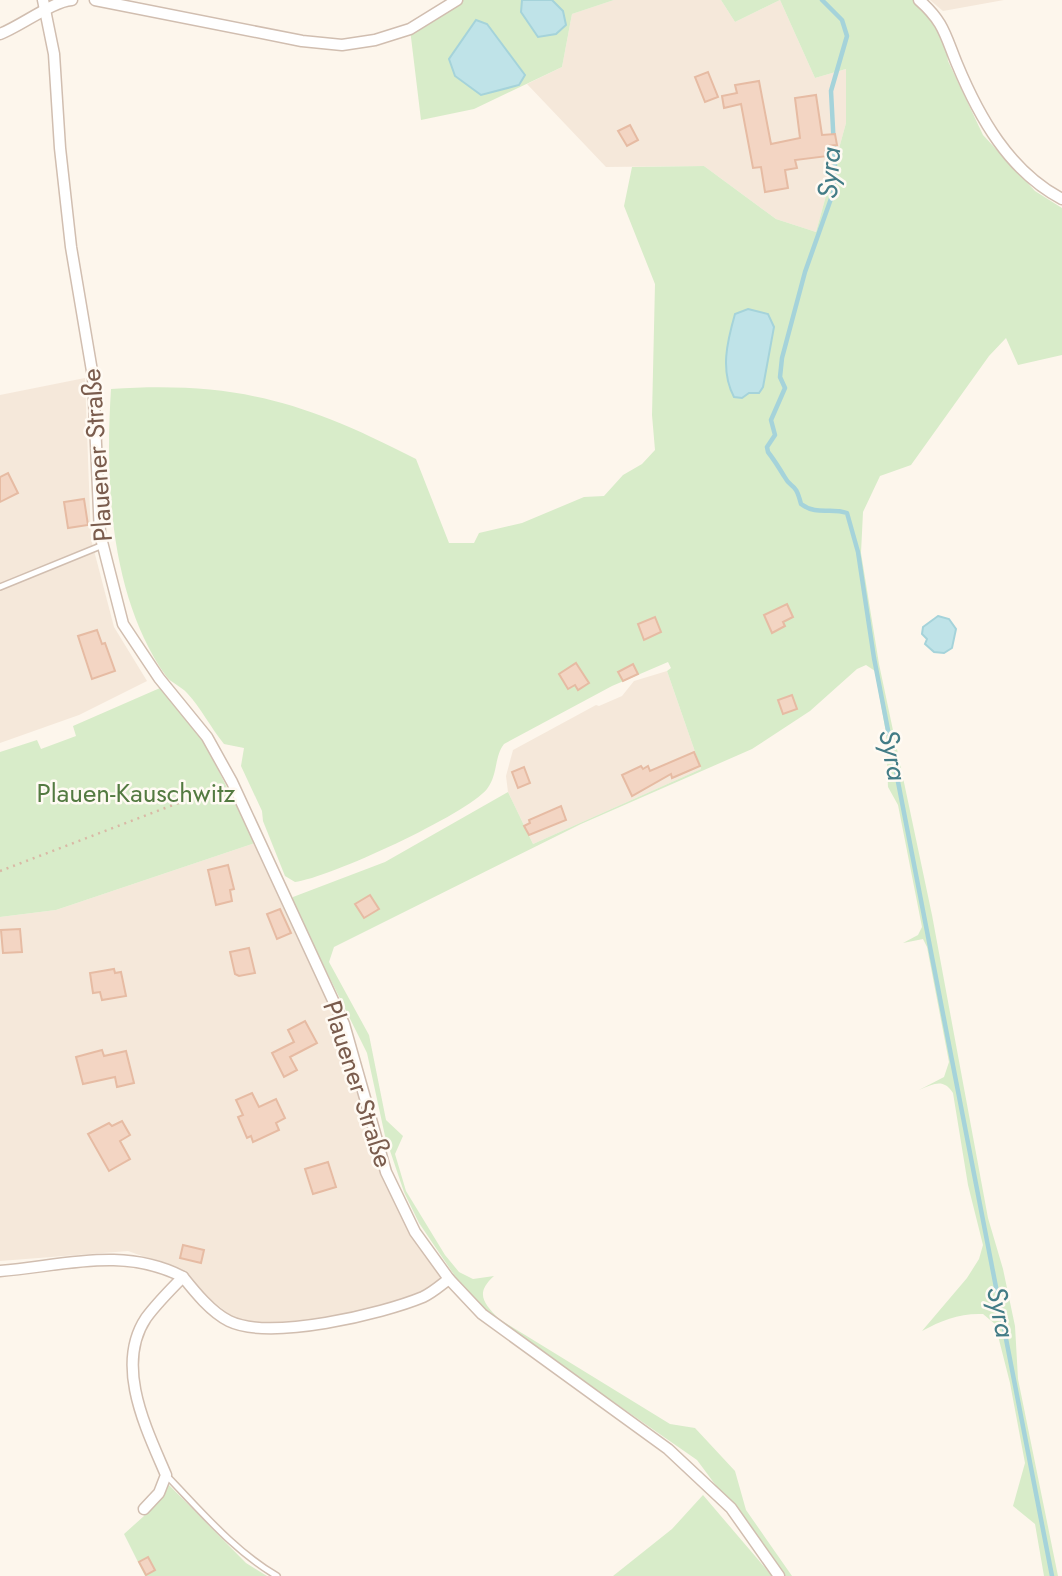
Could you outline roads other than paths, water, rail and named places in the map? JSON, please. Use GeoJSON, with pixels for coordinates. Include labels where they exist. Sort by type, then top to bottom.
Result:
{"type":"FeatureCollection","features":[{"type":"Feature","properties":{"kind":"street"},"geometry":{"type":"LineString","coordinates":[[0,34],[23,25],[44,5],[72,0]]}},
{"type":"Feature","properties":{"kind":"street"},"geometry":{"type":"LineString","coordinates":[[95,0],[302,41],[342,45],[375,40],[410,29],[457,0]]}},
{"type":"Feature","properties":{"kind":"street"},"geometry":{"type":"LineString","coordinates":[[919,0],[941,22],[981,118],[1006,154],[1062,199]]}},
{"type":"Feature","properties":{"kind":"street","name":"Plauener Straße"},"geometry":{"type":"LineString","coordinates":[[44,5],[54,54],[71,247],[93,377],[103,545],[123,624],[159,678],[207,737],[232,782],[344,1024],[386,1172],[415,1231],[449,1279],[491,1322],[668,1449],[731,1508],[779,1576]]}},
{"type":"Feature","properties":{"kind":"street"},"geometry":{"type":"LineString","coordinates":[[0,1271],[107,1258],[165,1268],[183,1277],[199,1296],[230,1321],[262,1327],[331,1323],[424,1296],[449,1279]]}},
{"type":"Feature","properties":{"kind":"street"},"geometry":{"type":"LineString","coordinates":[[144,1510],[159,1493],[166,1475],[144,1422],[134,1384],[134,1352],[144,1320],[183,1277]]}},
{"type":"Feature","properties":{"kind":"lane"},"geometry":{"type":"LineString","coordinates":[[0,587],[103,545]]}},
{"type":"Feature","properties":{"kind":"lane"},"geometry":{"type":"LineString","coordinates":[[166,1475],[223,1535],[257,1564],[277,1576]]}},
{"type":"Feature","properties":{"kind":"water"},"geometry":{"type":"Polygon","coordinates":[[[522,0],[552,0],[563,11],[566,25],[556,34],[538,37],[521,12],[522,0]]]}},
{"type":"Feature","properties":{"kind":"water"},"geometry":{"type":"Polygon","coordinates":[[[476,20],[487,24],[525,75],[519,85],[481,95],[455,76],[449,59],[476,20]]]}},
{"type":"Feature","properties":{"kind":"water"},"geometry":{"type":"Polygon","coordinates":[[[748,309],[768,314],[774,327],[763,387],[759,393],[749,393],[742,398],[734,397],[730,387],[726,356],[735,314],[748,309]]]}},
{"type":"Feature","properties":{"kind":"water"},"geometry":{"type":"Polygon","coordinates":[[[938,616],[949,619],[956,629],[952,648],[944,653],[934,652],[925,644],[927,639],[922,634],[923,627],[938,616]]]}},
{"type":"Feature","properties":{"kind":"waterway","name":"Syra"},"geometry":{"type":"LineString","coordinates":[[822,0],[842,20],[847,36],[831,91],[835,167],[833,193],[805,272],[782,358],[780,377],[785,388],[771,420],[775,435],[767,447],[787,481],[797,492],[801,504],[818,511],[847,513],[858,552],[874,658],[1052,1576]]}},
{"type":"Feature","properties":{"kind":"park label","name":"Plauen-Kauschwitz"},"geometry":{"type":"Point","coordinates":[136,793]}}]}
